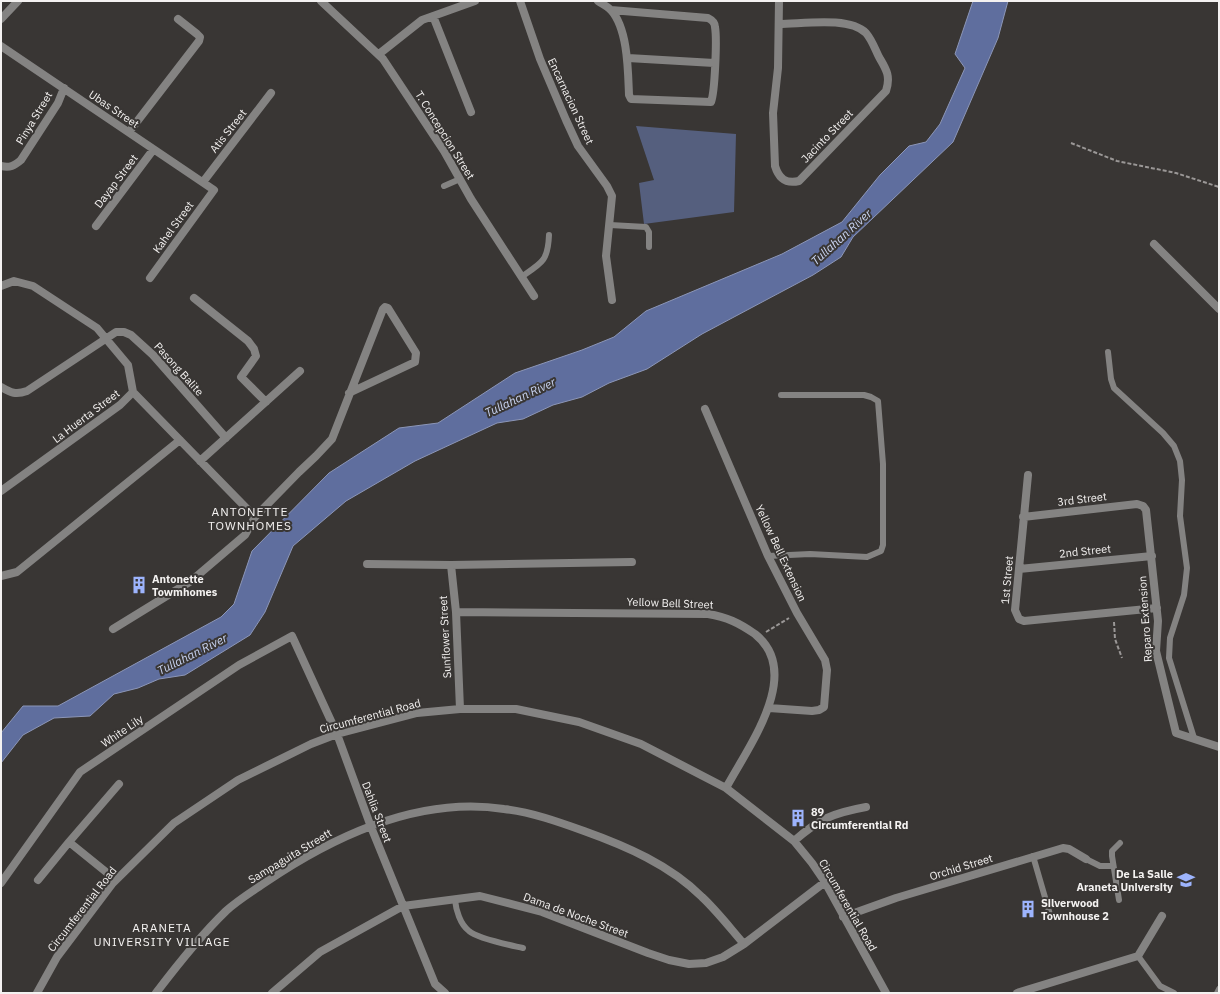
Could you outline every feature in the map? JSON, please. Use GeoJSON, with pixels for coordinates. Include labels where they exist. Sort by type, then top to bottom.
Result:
{"type":"FeatureCollection","features":[{"type":"Feature","properties":{"kind":"street"},"geometry":{"type":"LineString","coordinates":[[1,19],[18,1]]}},
{"type":"Feature","properties":{"kind":"street","name":"T. Concepcion Street"},"geometry":{"type":"LineString","coordinates":[[321,1],[379,54],[444,150],[460,179],[534,296]]}},
{"type":"Feature","properties":{"kind":"street"},"geometry":{"type":"LineString","coordinates":[[379,54],[413,26],[432,16],[475,1]]}},
{"type":"Feature","properties":{"kind":"street","name":"Encarnacion Street"},"geometry":{"type":"LineString","coordinates":[[520,1],[540,60],[573,136],[578,146],[610,190],[612,196],[606,256],[612,300]]}},
{"type":"Feature","properties":{"kind":"street"},"geometry":{"type":"LineString","coordinates":[[598,1],[611,10],[617,22],[628,58],[629,95],[631,99],[711,102],[715,26],[713,21],[708,18],[611,10]]}},
{"type":"Feature","properties":{"kind":"street","name":"Jacinto Street"},"geometry":{"type":"LineString","coordinates":[[779,1],[778,68],[773,113],[775,166],[782,180],[791,183],[799,181],[886,91],[890,81],[888,73],[872,42],[866,33],[859,28],[842,22],[779,24]]}},
{"type":"Feature","properties":{"kind":"street"},"geometry":{"type":"LineString","coordinates":[[432,16],[470,112]]}},
{"type":"Feature","properties":{"kind":"street"},"geometry":{"type":"LineString","coordinates":[[129,132],[199,41],[200,37],[178,20]]}},
{"type":"Feature","properties":{"kind":"street","name":"Ubas Street"},"geometry":{"type":"LineString","coordinates":[[1,46],[214,190]]}},
{"type":"Feature","properties":{"kind":"street"},"geometry":{"type":"LineString","coordinates":[[628,58],[714,63]]}},
{"type":"Feature","properties":{"kind":"street","name":"Pinya Street"},"geometry":{"type":"LineString","coordinates":[[1,166],[13,166],[21,160],[58,104],[64,88]]}},
{"type":"Feature","properties":{"kind":"street","name":"Atis Street"},"geometry":{"type":"LineString","coordinates":[[203,182],[271,93]]}},
{"type":"Feature","properties":{"kind":"street","name":"Dayap Street"},"geometry":{"type":"LineString","coordinates":[[96,226],[153,150]]}},
{"type":"Feature","properties":{"kind":"street","name":"Kahel Street"},"geometry":{"type":"LineString","coordinates":[[150,278],[214,190]]}},
{"type":"Feature","properties":{"kind":"street"},"geometry":{"type":"LineString","coordinates":[[1154,244],[1219,309]]}},
{"type":"Feature","properties":{"kind":"street"},"geometry":{"type":"LineString","coordinates":[[1,286],[14,281],[33,286],[97,328],[107,338]]}},
{"type":"Feature","properties":{"kind":"street"},"geometry":{"type":"LineString","coordinates":[[194,298],[251,344],[256,356],[241,377],[266,402]]}},
{"type":"Feature","properties":{"kind":"street"},"geometry":{"type":"LineString","coordinates":[[113,629],[191,581],[245,535],[255,517],[332,439],[349,393],[384,309],[385,307],[388,308],[416,353],[415,362],[349,393]]}},
{"type":"Feature","properties":{"kind":"street","name":"Pasong Balite"},"geometry":{"type":"LineString","coordinates":[[1,388],[10,393],[19,394],[27,391],[116,332],[124,332],[131,334],[153,355],[226,438]]}},
{"type":"Feature","properties":{"kind":"street","name":"La Huerta Street"},"geometry":{"type":"LineString","coordinates":[[1,491],[120,405],[133,392],[128,365],[107,338]]}},
{"type":"Feature","properties":{"kind":"street"},"geometry":{"type":"LineString","coordinates":[[200,461],[300,371]]}},
{"type":"Feature","properties":{"kind":"street"},"geometry":{"type":"LineString","coordinates":[[133,392],[255,517]]}},
{"type":"Feature","properties":{"kind":"street","name":"Yellow Bell Extension"},"geometry":{"type":"LineString","coordinates":[[705,409],[768,556],[797,613],[825,660],[827,670],[824,707],[819,710],[812,711],[769,708]]}},
{"type":"Feature","properties":{"kind":"street"},"geometry":{"type":"LineString","coordinates":[[1,576],[17,572],[180,440]]}},
{"type":"Feature","properties":{"kind":"street","name":"1st Street"},"geometry":{"type":"LineString","coordinates":[[1028,475],[1015,610],[1019,619],[1024,621],[1157,608]]}},
{"type":"Feature","properties":{"kind":"street","name":"3rd Street"},"geometry":{"type":"LineString","coordinates":[[1023,517],[1137,504],[1144,506]]}},
{"type":"Feature","properties":{"kind":"street","name":"Reparo Extension"},"geometry":{"type":"LineString","coordinates":[[1144,506],[1146,510],[1152,556],[1157,608],[1156,651],[1176,733],[1219,747]]}},
{"type":"Feature","properties":{"kind":"street","name":"2nd Street"},"geometry":{"type":"LineString","coordinates":[[1019,569],[1152,556]]}},
{"type":"Feature","properties":{"kind":"street"},"geometry":{"type":"LineString","coordinates":[[367,564],[451,565],[632,562]]}},
{"type":"Feature","properties":{"kind":"street","name":"Sunflower Street"},"geometry":{"type":"LineString","coordinates":[[451,565],[456,612],[460,709]]}},
{"type":"Feature","properties":{"kind":"street","name":"Yellow Bell Street"},"geometry":{"type":"LineString","coordinates":[[456,612],[708,614],[724,616],[740,624],[765,644],[774,663],[773,692],[769,708],[726,788]]}},
{"type":"Feature","properties":{"kind":"street","name":"Dahlia Street"},"geometry":{"type":"LineString","coordinates":[[292,636],[337,734],[371,828],[435,984],[445,993]]}},
{"type":"Feature","properties":{"kind":"street","name":"White Lily"},"geometry":{"type":"LineString","coordinates":[[1,883],[80,772],[239,665],[292,636]]}},
{"type":"Feature","properties":{"kind":"street","name":"Circumferential Road"},"geometry":{"type":"LineString","coordinates":[[37,993],[57,957],[116,880],[174,823],[232,784],[311,744],[337,734],[417,712],[460,709],[516,709],[579,722],[641,744],[726,788],[794,841],[812,862],[825,882],[886,993]]}},
{"type":"Feature","properties":{"kind":"street"},"geometry":{"type":"LineString","coordinates":[[38,880],[119,784]]}},
{"type":"Feature","properties":{"kind":"street","name":"Sampaguita Streett"},"geometry":{"type":"LineString","coordinates":[[156,993],[189,950],[227,910],[279,873],[332,841],[419,811],[464,807],[504,808],[560,822],[622,845],[661,866],[702,897],[744,944]]}},
{"type":"Feature","properties":{"kind":"street"},"geometry":{"type":"LineString","coordinates":[[794,841],[807,830],[833,814],[866,807]]}},
{"type":"Feature","properties":{"kind":"street"},"geometry":{"type":"LineString","coordinates":[[69,842],[116,880]]}},
{"type":"Feature","properties":{"kind":"street","name":"Orchid Street"},"geometry":{"type":"LineString","coordinates":[[843,917],[896,898],[1063,848],[1069,849],[1086,859]]}},
{"type":"Feature","properties":{"kind":"street","name":"Dama de Noche Street"},"geometry":{"type":"LineString","coordinates":[[272,993],[320,952],[403,906],[480,896],[542,912],[648,953],[669,960],[689,964],[706,963],[723,957],[744,944],[825,882]]}},
{"type":"Feature","properties":{"kind":"street"},"geometry":{"type":"LineString","coordinates":[[1018,993],[1138,956],[1162,916]]}},
{"type":"Feature","properties":{"kind":"lane"},"geometry":{"type":"LineString","coordinates":[[444,186],[460,179]]}},
{"type":"Feature","properties":{"kind":"lane"},"geometry":{"type":"LineString","coordinates":[[610,225],[646,227],[649,232],[650,247]]}},
{"type":"Feature","properties":{"kind":"lane"},"geometry":{"type":"LineString","coordinates":[[521,277],[536,267],[548,252],[549,235]]}},
{"type":"Feature","properties":{"kind":"lane"},"geometry":{"type":"LineString","coordinates":[[1108,352],[1110,379],[1114,388],[1163,433],[1174,446],[1180,461],[1182,480],[1180,516],[1187,568],[1184,595],[1170,638],[1169,658],[1194,738]]}},
{"type":"Feature","properties":{"kind":"lane"},"geometry":{"type":"LineString","coordinates":[[768,556],[810,554],[867,557],[881,551],[883,545],[884,464],[878,401],[871,397],[864,396],[781,396]]}},
{"type":"Feature","properties":{"kind":"lane"},"geometry":{"type":"LineString","coordinates":[[1119,900],[1112,851],[1120,843]]}},
{"type":"Feature","properties":{"kind":"lane"},"geometry":{"type":"LineString","coordinates":[[1033,856],[1051,918]]}},
{"type":"Feature","properties":{"kind":"lane"},"geometry":{"type":"LineString","coordinates":[[1086,859],[1100,866],[1113,866]]}},
{"type":"Feature","properties":{"kind":"lane"},"geometry":{"type":"LineString","coordinates":[[455,900],[460,918],[469,931],[497,942],[523,948]]}},
{"type":"Feature","properties":{"kind":"lane"},"geometry":{"type":"LineString","coordinates":[[1138,956],[1160,986],[1168,992],[1174,993]]}},
{"type":"Feature","properties":{"kind":"path"},"geometry":{"type":"LineString","coordinates":[[1071,143],[1117,161],[1176,173],[1219,187]]}},
{"type":"Feature","properties":{"kind":"path"},"geometry":{"type":"LineString","coordinates":[[1113,612],[1115,639],[1122,658]]}},
{"type":"Feature","properties":{"kind":"path"},"geometry":{"type":"LineString","coordinates":[[759,638],[797,613]]}},
{"type":"Feature","properties":{"kind":"shaded area"},"geometry":{"type":"Polygon","coordinates":[[[636,126],[736,134],[734,212],[644,224],[639,183],[654,180],[636,126]]]}},
{"type":"Feature","properties":{"kind":"water","name":"Tullahan River"},"geometry":{"type":"Polygon","coordinates":[[[973,1],[1008,1],[998,38],[953,142],[853,237],[841,257],[813,275],[702,334],[647,369],[609,383],[582,397],[553,405],[523,419],[497,423],[415,461],[346,501],[293,546],[265,612],[250,635],[185,675],[159,679],[138,688],[114,694],[90,716],[54,718],[23,735],[1,763],[1,733],[23,706],[58,706],[221,617],[234,604],[252,551],[329,473],[399,428],[438,423],[515,373],[582,350],[614,337],[646,311],[782,254],[842,222],[880,175],[909,146],[926,142],[940,124],[965,68],[955,54],[973,1]]]}},
{"type":"Feature","properties":{"kind":"place","name":"Antonette Towmhomes"},"geometry":{"type":"Point","coordinates":[139,585]}},
{"type":"Feature","properties":{"kind":"place","name":"89 Circumferential Rd"},"geometry":{"type":"Point","coordinates":[798,818]}},
{"type":"Feature","properties":{"kind":"place","name":"De La Salle Araneta University"},"geometry":{"type":"Point","coordinates":[1186,880]}},
{"type":"Feature","properties":{"kind":"place","name":"Silverwood Townhouse 2"},"geometry":{"type":"Point","coordinates":[1028,909]}},
{"type":"Feature","properties":{"kind":"district","name":"ANTONETTE TOWNHOMES"},"geometry":{"type":"Point","coordinates":[250,518]}},
{"type":"Feature","properties":{"kind":"district","name":"ARANETA UNIVERSITY VILLAGE"},"geometry":{"type":"Point","coordinates":[162,934]}}]}
